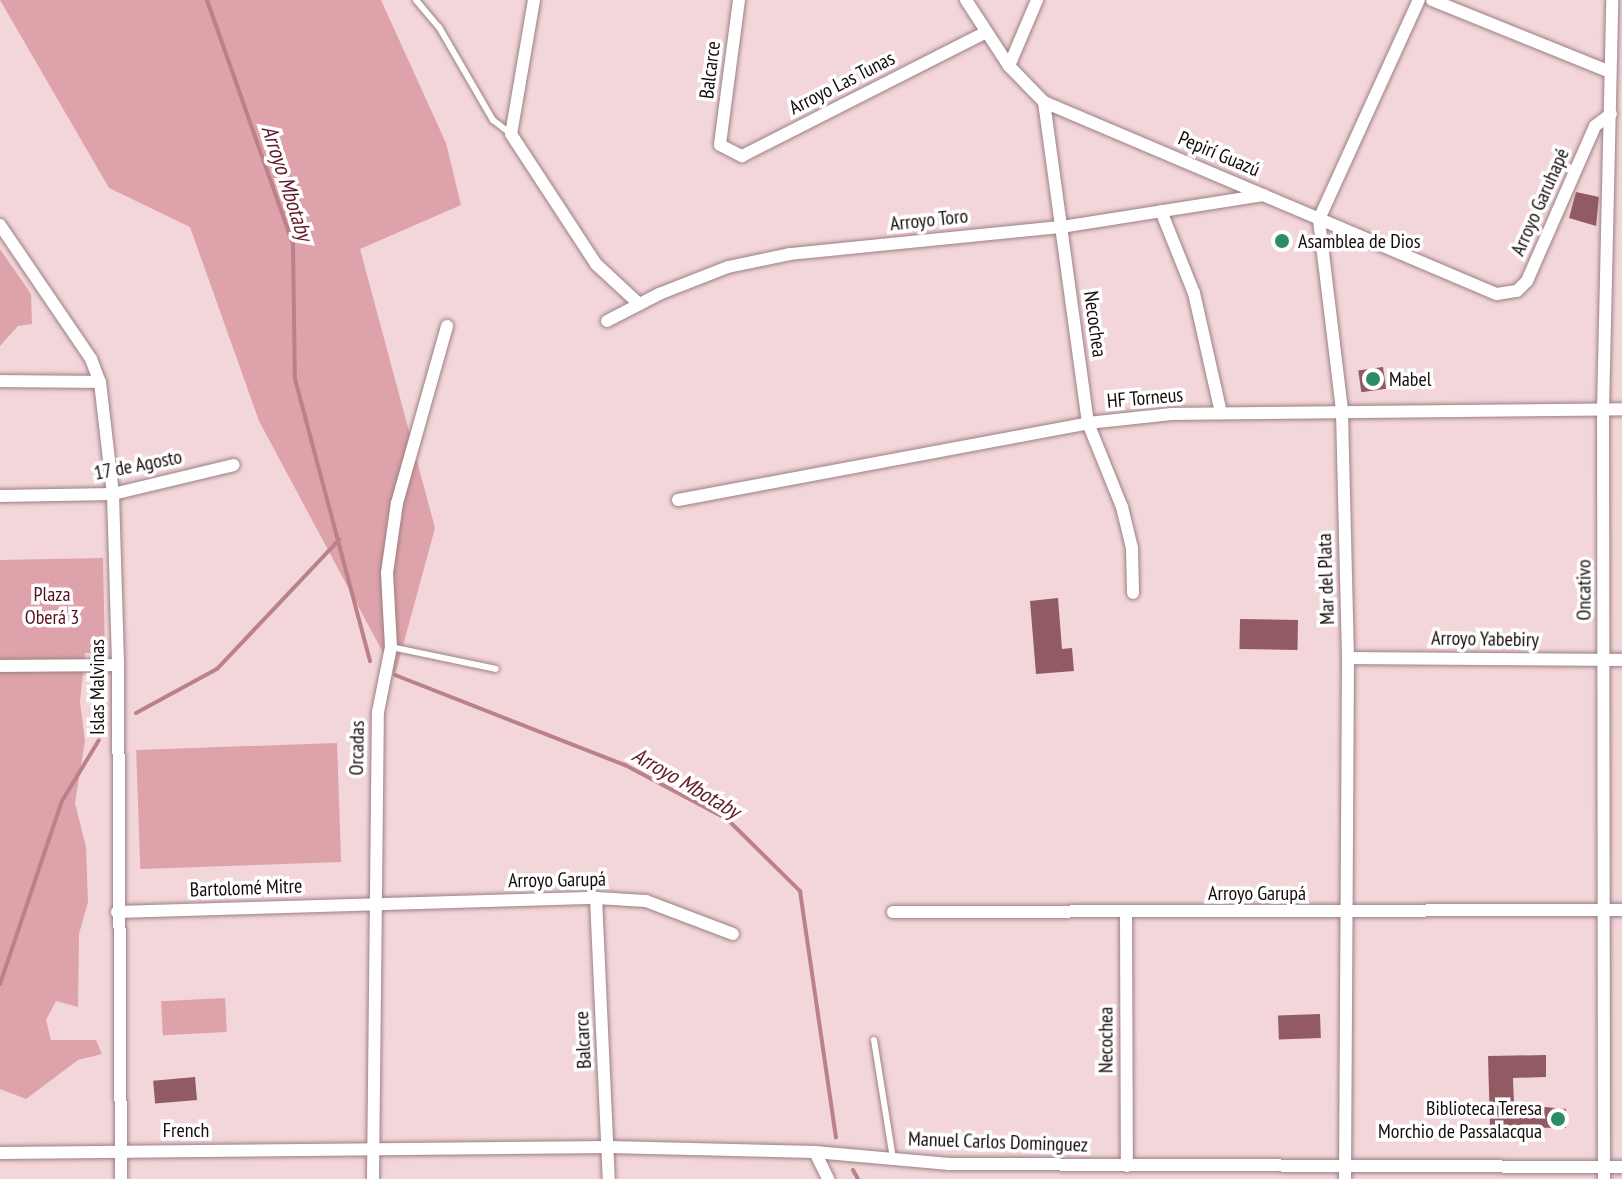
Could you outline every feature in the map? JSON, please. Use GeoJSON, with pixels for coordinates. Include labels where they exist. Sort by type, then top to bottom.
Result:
{"type":"FeatureCollection","features":[{"type":"Feature","properties":{"kind":"street"},"geometry":{"type":"LineString","coordinates":[[534,0],[511,134],[596,264],[639,304]]}},
{"type":"Feature","properties":{"kind":"street","name":"Balcarce"},"geometry":{"type":"LineString","coordinates":[[720,145],[739,0]]}},
{"type":"Feature","properties":{"kind":"street","name":"Pepirí Guazú"},"geometry":{"type":"LineString","coordinates":[[966,0],[984,33],[1009,66],[1044,102],[1497,294]]}},
{"type":"Feature","properties":{"kind":"street"},"geometry":{"type":"LineString","coordinates":[[1009,66],[1037,0]]}},
{"type":"Feature","properties":{"kind":"street"},"geometry":{"type":"LineString","coordinates":[[1319,219],[1419,0]]}},
{"type":"Feature","properties":{"kind":"street"},"geometry":{"type":"LineString","coordinates":[[1432,0],[1610,72]]}},
{"type":"Feature","properties":{"kind":"street","name":"Oncativo"},"geometry":{"type":"LineString","coordinates":[[1604,1173],[1603,410],[1615,159],[1610,72],[1612,0]]}},
{"type":"Feature","properties":{"kind":"street","name":"Arroyo Las Tunas"},"geometry":{"type":"LineString","coordinates":[[720,145],[742,156],[984,33]]}},
{"type":"Feature","properties":{"kind":"street","name":"Necochea"},"geometry":{"type":"LineString","coordinates":[[1044,102],[1088,423],[1122,507],[1132,548],[1133,593]]}},
{"type":"Feature","properties":{"kind":"street","name":"Arroyo Garuhapé"},"geometry":{"type":"LineString","coordinates":[[1497,294],[1517,291],[1527,281],[1595,126],[1611,114]]}},
{"type":"Feature","properties":{"kind":"street","name":"Arroyo Toro"},"geometry":{"type":"LineString","coordinates":[[607,321],[639,304],[728,267],[790,254],[1062,227],[1266,195]]}},
{"type":"Feature","properties":{"kind":"street"},"geometry":{"type":"LineString","coordinates":[[1161,211],[1194,293],[1221,413]]}},
{"type":"Feature","properties":{"kind":"street","name":"Mar del Plata"},"geometry":{"type":"LineString","coordinates":[[1319,219],[1342,410],[1348,658],[1344,913],[1345,1172]]}},
{"type":"Feature","properties":{"kind":"street","name":"Islas Malvinas"},"geometry":{"type":"LineString","coordinates":[[0,225],[91,359],[100,382],[113,494],[118,665],[117,912],[121,1179]]}},
{"type":"Feature","properties":{"kind":"street","name":"Orcadas"},"geometry":{"type":"LineString","coordinates":[[373,1179],[378,712],[391,647],[387,573],[397,503],[447,326]]}},
{"type":"Feature","properties":{"kind":"street"},"geometry":{"type":"LineString","coordinates":[[0,381],[100,382]]}},
{"type":"Feature","properties":{"kind":"street","name":"HF Torneus"},"geometry":{"type":"LineString","coordinates":[[678,500],[1088,423],[1221,413],[1622,409]]}},
{"type":"Feature","properties":{"kind":"street","name":"17 de Agosto"},"geometry":{"type":"LineString","coordinates":[[0,496],[113,494],[234,465]]}},
{"type":"Feature","properties":{"kind":"street","name":"Arroyo Yabebiry"},"geometry":{"type":"LineString","coordinates":[[1348,658],[1622,660]]}},
{"type":"Feature","properties":{"kind":"street"},"geometry":{"type":"LineString","coordinates":[[0,666],[118,665]]}},
{"type":"Feature","properties":{"kind":"street","name":"Balcarce"},"geometry":{"type":"LineString","coordinates":[[596,898],[609,1179]]}},
{"type":"Feature","properties":{"kind":"street","name":"Arroyo Garupá"},"geometry":{"type":"LineString","coordinates":[[375,904],[596,898],[646,901],[733,934]]}},
{"type":"Feature","properties":{"kind":"street","name":"Bartolomé Mitre"},"geometry":{"type":"LineString","coordinates":[[117,912],[375,904]]}},
{"type":"Feature","properties":{"kind":"street","name":"Arroyo Garupá"},"geometry":{"type":"LineString","coordinates":[[893,912],[1126,914],[1622,910]]}},
{"type":"Feature","properties":{"kind":"street","name":"Necochea"},"geometry":{"type":"LineString","coordinates":[[1126,914],[1127,1166]]}},
{"type":"Feature","properties":{"kind":"street","name":"Manuel Carlos Dominguez"},"geometry":{"type":"LineString","coordinates":[[372,1149],[609,1147],[815,1152],[1107,1172],[1127,1166],[1345,1172],[1604,1173],[1622,1167]]}},
{"type":"Feature","properties":{"kind":"street","name":"French"},"geometry":{"type":"LineString","coordinates":[[0,1153],[372,1149]]}},
{"type":"Feature","properties":{"kind":"street"},"geometry":{"type":"LineString","coordinates":[[815,1152],[828,1179]]}},
{"type":"Feature","properties":{"kind":"lane"},"geometry":{"type":"LineString","coordinates":[[416,0],[439,27],[493,120],[511,134]]}},
{"type":"Feature","properties":{"kind":"lane"},"geometry":{"type":"LineString","coordinates":[[391,647],[496,669]]}},
{"type":"Feature","properties":{"kind":"lane"},"geometry":{"type":"LineString","coordinates":[[874,1040],[893,1159]]}},
{"type":"Feature","properties":{"kind":"green space"},"geometry":{"type":"Polygon","coordinates":[[[0,0],[381,0],[446,143],[461,205],[360,249],[435,528],[395,675],[259,421],[190,227],[109,188],[0,0]]]}},
{"type":"Feature","properties":{"kind":"green space"},"geometry":{"type":"Polygon","coordinates":[[[0,249],[31,294],[32,324],[18,326],[0,346],[0,249]]]}},
{"type":"Feature","properties":{"kind":"green space","name":"Plaza Oberá 3"},"geometry":{"type":"Polygon","coordinates":[[[103,558],[105,653],[85,653],[80,702],[85,741],[75,803],[86,847],[88,902],[79,934],[78,1007],[56,1001],[46,1020],[51,1040],[96,1040],[102,1054],[78,1060],[26,1099],[0,1089],[0,560],[103,558]]]}},
{"type":"Feature","properties":{"kind":"green space"},"geometry":{"type":"Polygon","coordinates":[[[337,743],[341,862],[140,869],[136,750],[337,743]]]}},
{"type":"Feature","properties":{"kind":"green space"},"geometry":{"type":"Polygon","coordinates":[[[225,998],[227,1032],[163,1035],[161,1001],[225,998]]]}},
{"type":"Feature","properties":{"kind":"building"},"geometry":{"type":"Polygon","coordinates":[[[1576,192],[1599,197],[1596,226],[1569,218],[1576,192]]]}},
{"type":"Feature","properties":{"kind":"building"},"geometry":{"type":"Polygon","coordinates":[[[1383,367],[1386,389],[1361,392],[1358,370],[1383,367]]]}},
{"type":"Feature","properties":{"kind":"building"},"geometry":{"type":"Polygon","coordinates":[[[1058,598],[1062,649],[1072,648],[1074,671],[1036,674],[1030,601],[1058,598]]]}},
{"type":"Feature","properties":{"kind":"building"},"geometry":{"type":"Polygon","coordinates":[[[1240,619],[1298,620],[1297,650],[1239,649],[1240,619]]]}},
{"type":"Feature","properties":{"kind":"building"},"geometry":{"type":"Polygon","coordinates":[[[1320,1014],[1321,1038],[1279,1039],[1278,1015],[1320,1014]]]}},
{"type":"Feature","properties":{"kind":"building"},"geometry":{"type":"Polygon","coordinates":[[[1546,1055],[1546,1077],[1513,1078],[1514,1104],[1566,1109],[1566,1128],[1490,1127],[1488,1056],[1546,1055]]]}},
{"type":"Feature","properties":{"kind":"building"},"geometry":{"type":"Polygon","coordinates":[[[195,1077],[197,1100],[155,1104],[153,1081],[195,1077]]]}},
{"type":"Feature","properties":{"kind":"waterway","name":"Arroyo Mbotaby"},"geometry":{"type":"LineString","coordinates":[[207,0],[293,244],[295,379],[370,661]]}},
{"type":"Feature","properties":{"kind":"waterway"},"geometry":{"type":"LineString","coordinates":[[136,713],[217,669],[339,540]]}},
{"type":"Feature","properties":{"kind":"waterway","name":"Arroyo Mbotaby"},"geometry":{"type":"LineString","coordinates":[[395,675],[625,765],[727,819],[800,891],[836,1137]]}},
{"type":"Feature","properties":{"kind":"waterway"},"geometry":{"type":"LineString","coordinates":[[0,984],[62,801],[99,740]]}},
{"type":"Feature","properties":{"kind":"waterway","name":"Arroyo Mbotaby"},"geometry":{"type":"LineString","coordinates":[[853,1170],[858,1179]]}},
{"type":"Feature","properties":{"kind":"place","name":"Asamblea de Dios"},"geometry":{"type":"Point","coordinates":[1282,241]}},
{"type":"Feature","properties":{"kind":"place","name":"Mabel"},"geometry":{"type":"Point","coordinates":[1373,379]}},
{"type":"Feature","properties":{"kind":"place","name":"Biblioteca Teresa Morchio de Passalacqua"},"geometry":{"type":"Point","coordinates":[1558,1119]}}]}
